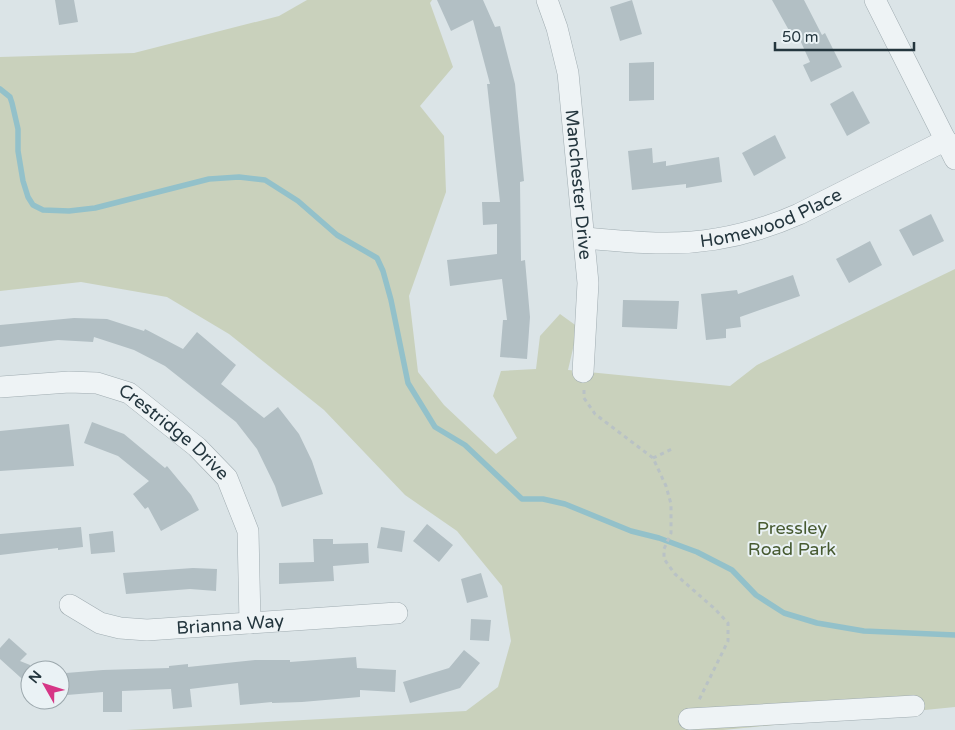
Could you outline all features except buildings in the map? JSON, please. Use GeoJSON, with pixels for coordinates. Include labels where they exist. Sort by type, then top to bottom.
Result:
{"type":"FeatureCollection","features":[{"type":"Feature","properties":{"kind":"street","name":"Manchester Drive"},"geometry":{"type":"LineString","coordinates":[[546,0],[557,28],[568,73],[588,283],[584,372]]}},
{"type":"Feature","properties":{"kind":"street"},"geometry":{"type":"LineString","coordinates":[[875,0],[955,159]]}},
{"type":"Feature","properties":{"kind":"street","name":"Homewood Place"},"geometry":{"type":"LineString","coordinates":[[584,238],[661,243],[702,241],[742,234],[799,214],[946,140]]}},
{"type":"Feature","properties":{"kind":"street","name":"Crestridge Drive"},"geometry":{"type":"LineString","coordinates":[[0,387],[69,382],[98,383],[129,393],[198,447],[227,478],[248,531],[250,623]]}},
{"type":"Feature","properties":{"kind":"street","name":"Brianna Way"},"geometry":{"type":"LineString","coordinates":[[70,605],[100,623],[120,628],[147,630],[397,613]]}},
{"type":"Feature","properties":{"kind":"street"},"geometry":{"type":"LineString","coordinates":[[689,719],[914,706]]}},
{"type":"Feature","properties":{"kind":"path"},"geometry":{"type":"LineString","coordinates":[[584,372],[584,398],[596,414],[653,458],[666,486],[671,504],[672,533],[664,549],[664,559],[674,574],[716,609],[728,623],[728,641],[689,719]]}},
{"type":"Feature","properties":{"kind":"path"},"geometry":{"type":"LineString","coordinates":[[653,458],[674,448]]}},
{"type":"Feature","properties":{"kind":"green space","name":"Pressley Road Park"},"geometry":{"type":"Polygon","coordinates":[[[307,0],[432,0],[430,3],[453,67],[420,106],[444,136],[446,192],[409,296],[418,372],[444,405],[496,454],[517,438],[493,396],[501,371],[536,369],[540,336],[560,314],[578,327],[568,370],[730,386],[757,365],[955,269],[955,707],[723,730],[126,730],[466,711],[498,687],[511,641],[502,586],[457,531],[405,495],[324,410],[229,334],[167,297],[81,282],[0,291],[0,57],[134,53],[279,16],[307,0]]]}},
{"type":"Feature","properties":{"kind":"waterway"},"geometry":{"type":"LineString","coordinates":[[0,89],[10,97],[12,103],[18,129],[18,151],[23,181],[28,197],[33,205],[43,210],[69,211],[95,208],[209,179],[239,177],[265,180],[298,201],[337,235],[377,258],[383,271],[391,300],[408,383],[435,427],[465,445],[522,499],[543,499],[565,504],[631,531],[659,538],[697,552],[732,570],[756,595],[784,613],[817,623],[864,631],[955,635]]}}]}
